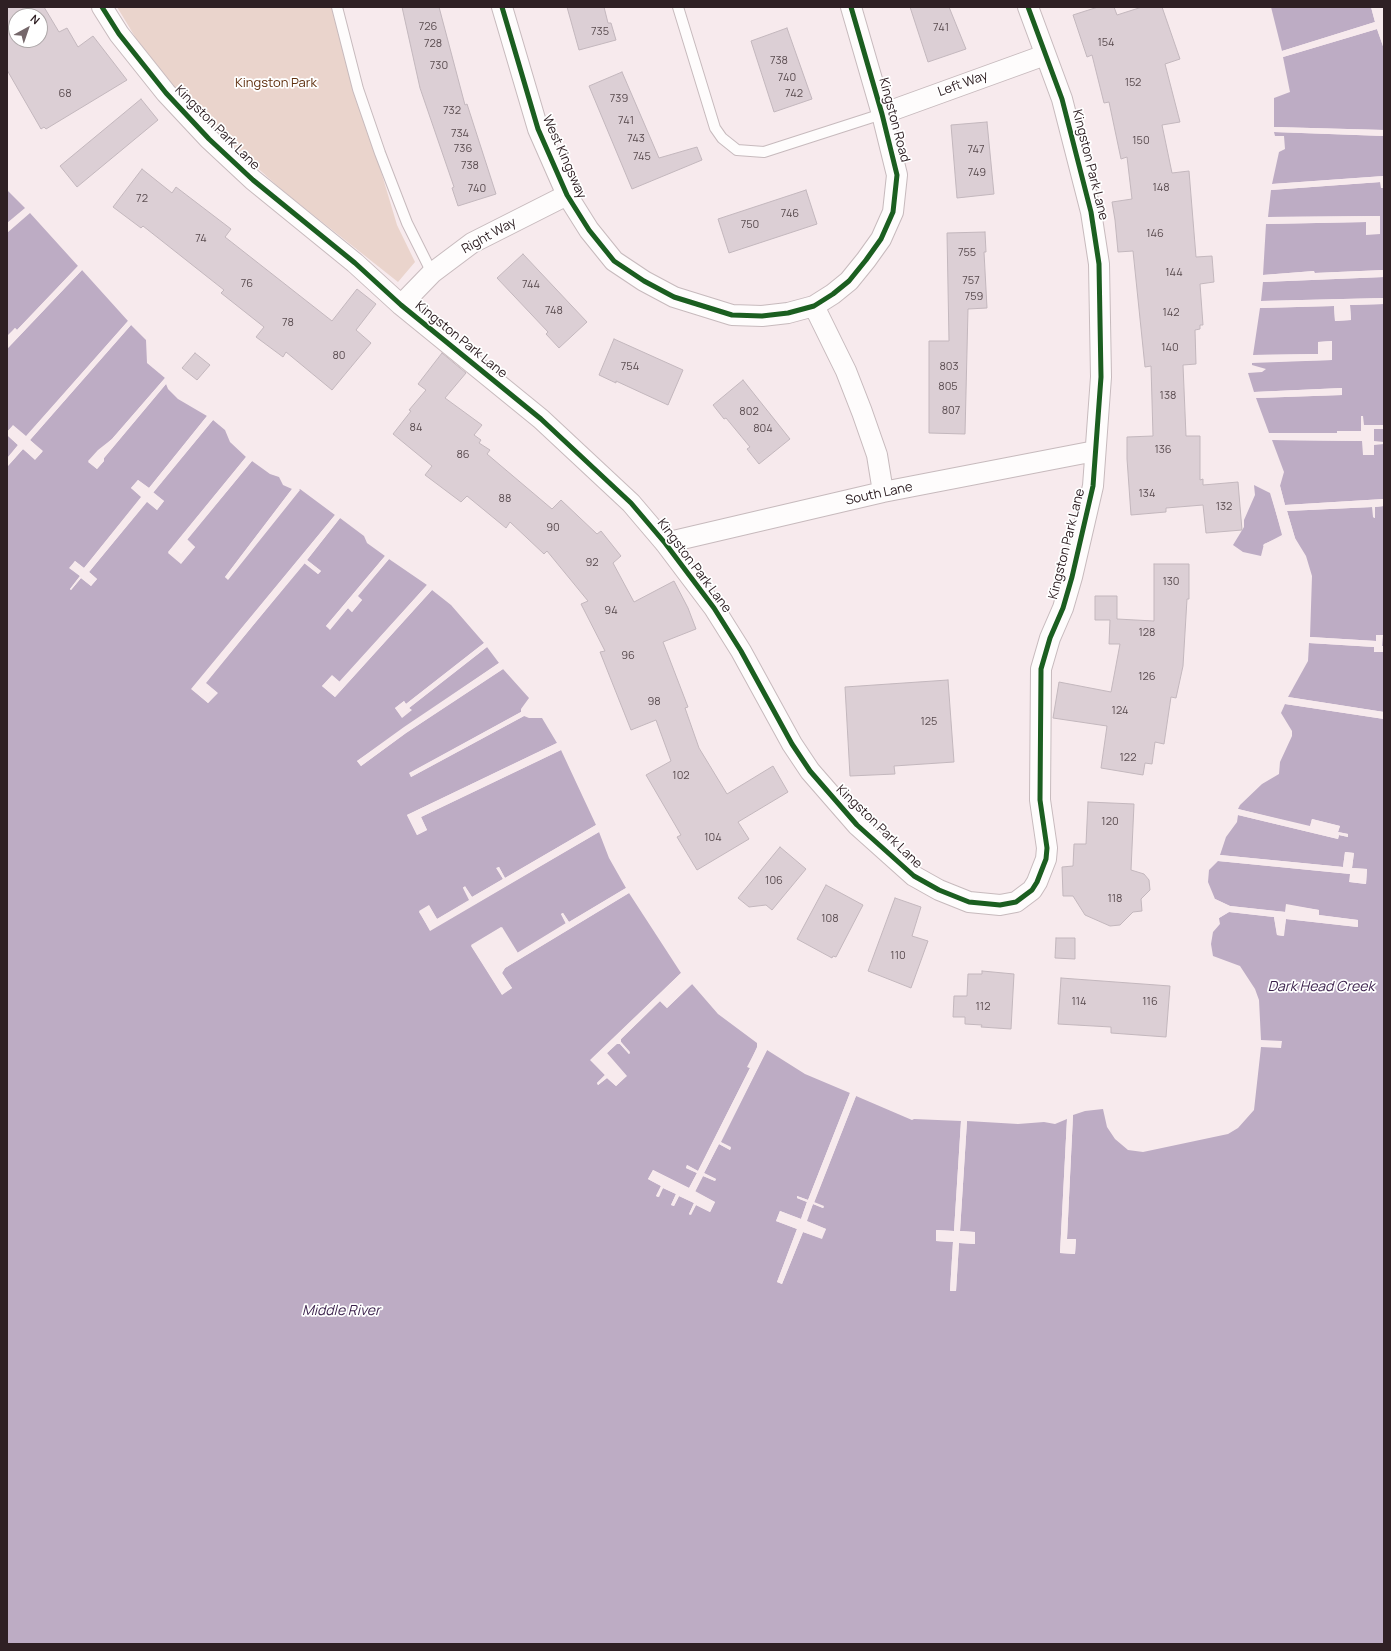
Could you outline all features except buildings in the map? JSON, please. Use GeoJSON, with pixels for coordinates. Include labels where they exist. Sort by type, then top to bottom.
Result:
{"type":"FeatureCollection","features":[{"type":"Feature","properties":{"kind":"street","name":"Kingston Park Lane"},"geometry":{"type":"LineString","coordinates":[[102,7],[119,34],[166,93],[209,139],[254,180],[355,264],[401,305],[542,419],[631,503],[665,543],[718,614],[810,771],[857,825],[914,876],[939,890],[969,902],[1000,905],[1016,902],[1032,890],[1038,882],[1046,859],[1047,848],[1040,800],[1041,669],[1050,638],[1063,608],[1072,578],[1093,486],[1101,377],[1099,264],[1091,212],[1062,99],[1028,7]]}},
{"type":"Feature","properties":{"kind":"street","name":"West Kingsway"},"geometry":{"type":"LineString","coordinates":[[502,7],[538,129],[567,195],[589,230],[614,261],[644,281],[674,297],[732,315],[762,316],[788,313],[814,306]]}},
{"type":"Feature","properties":{"kind":"street","name":"Kingston Road"},"geometry":{"type":"LineString","coordinates":[[814,306],[833,294],[849,280],[880,239],[893,212],[897,175],[882,114],[851,7]]}},
{"type":"Feature","properties":{"kind":"street","name":"Left Way"},"geometry":{"type":"LineString","coordinates":[[882,114],[1045,55]]}},
{"type":"Feature","properties":{"kind":"street","name":"Right Way"},"geometry":{"type":"LineString","coordinates":[[401,305],[432,273],[472,244],[567,195]]}},
{"type":"Feature","properties":{"kind":"street"},"geometry":{"type":"LineString","coordinates":[[814,306],[846,371],[862,412],[877,455],[882,492]]}},
{"type":"Feature","properties":{"kind":"street","name":"South Lane"},"geometry":{"type":"LineString","coordinates":[[665,543],[882,492],[1095,451]]}},
{"type":"Feature","properties":{"kind":"lane"},"geometry":{"type":"LineString","coordinates":[[337,7],[358,89],[380,153],[407,223],[432,273]]}},
{"type":"Feature","properties":{"kind":"lane"},"geometry":{"type":"LineString","coordinates":[[678,7],[715,128],[722,138],[737,150],[764,152],[882,114]]}},
{"type":"Feature","properties":{"kind":"green space","name":"Kingston Park"},"geometry":{"type":"Polygon","coordinates":[[[117,7],[332,7],[397,225],[415,262],[398,282],[283,191],[189,106],[137,40],[117,7]]]}},
{"type":"Feature","properties":{"kind":"water"},"geometry":{"type":"Polygon","coordinates":[[[1271,7],[1371,7],[1375,22],[1282,51],[1271,7]]]}},
{"type":"Feature","properties":{"kind":"water"},"geometry":{"type":"Polygon","coordinates":[[[1377,29],[1384,49],[1384,130],[1274,127],[1274,98],[1290,92],[1283,57],[1377,29]]]}},
{"type":"Feature","properties":{"kind":"water"},"geometry":{"type":"Polygon","coordinates":[[[1274,132],[1384,136],[1384,176],[1272,184],[1279,152],[1285,149],[1284,136],[1275,136],[1274,132]]]}},
{"type":"Feature","properties":{"kind":"water"},"geometry":{"type":"Polygon","coordinates":[[[1381,182],[1381,188],[1384,188],[1384,270],[1314,273],[1314,271],[1263,275],[1266,224],[1367,222],[1367,234],[1380,234],[1380,216],[1268,217],[1271,190],[1381,182]]]}},
{"type":"Feature","properties":{"kind":"water"},"geometry":{"type":"Polygon","coordinates":[[[7,190],[25,208],[7,223],[7,190]]]}},
{"type":"Feature","properties":{"kind":"water"},"geometry":{"type":"Polygon","coordinates":[[[30,213],[78,266],[17,330],[15,328],[7,336],[7,233],[30,213]]]}},
{"type":"Feature","properties":{"kind":"water"},"geometry":{"type":"Polygon","coordinates":[[[82,270],[128,321],[26,437],[13,426],[7,432],[7,349],[82,270]]]}},
{"type":"Feature","properties":{"kind":"water"},"geometry":{"type":"Polygon","coordinates":[[[1384,277],[1384,298],[1261,301],[1263,282],[1384,277]]]}},
{"type":"Feature","properties":{"kind":"water"},"geometry":{"type":"Polygon","coordinates":[[[1384,304],[1384,425],[1363,425],[1362,416],[1361,431],[1338,431],[1337,433],[1269,433],[1256,398],[1342,395],[1342,388],[1254,392],[1248,373],[1262,372],[1266,369],[1252,365],[1252,363],[1332,360],[1332,341],[1318,342],[1318,354],[1253,355],[1260,308],[1334,306],[1335,321],[1351,320],[1350,305],[1384,304]]]}},
{"type":"Feature","properties":{"kind":"water","name":"Middle River"},"geometry":{"type":"Polygon","coordinates":[[[131,325],[146,340],[147,363],[165,378],[112,439],[88,462],[97,469],[104,461],[104,458],[166,384],[168,389],[178,399],[207,416],[149,488],[138,480],[131,488],[142,497],[84,568],[75,561],[70,568],[80,576],[70,589],[71,590],[81,578],[91,586],[97,579],[89,572],[147,501],[157,510],[164,501],[153,493],[213,420],[225,430],[230,442],[246,457],[168,552],[181,563],[195,547],[187,540],[252,461],[270,474],[279,477],[283,485],[292,489],[225,577],[228,579],[300,489],[335,515],[192,689],[208,703],[217,693],[205,683],[305,563],[318,574],[321,571],[307,560],[340,518],[364,536],[367,543],[385,556],[326,626],[330,629],[348,608],[352,612],[362,600],[357,596],[389,559],[427,585],[339,682],[332,676],[322,686],[335,697],[432,590],[451,605],[484,643],[406,704],[404,701],[395,708],[402,717],[411,710],[409,708],[487,647],[499,663],[404,727],[357,761],[361,766],[406,733],[503,669],[529,698],[521,709],[521,712],[410,773],[411,777],[524,716],[529,718],[542,718],[557,743],[407,815],[417,835],[427,830],[421,817],[561,750],[596,825],[505,878],[499,867],[497,868],[503,879],[472,897],[465,887],[463,887],[470,900],[437,919],[429,906],[419,912],[430,930],[599,832],[609,858],[626,888],[569,922],[563,913],[561,914],[566,923],[517,953],[501,927],[471,945],[502,994],[512,988],[502,973],[505,968],[629,893],[681,973],[591,1060],[605,1075],[597,1083],[598,1085],[607,1078],[616,1086],[626,1076],[606,1054],[616,1044],[620,1044],[629,1054],[630,1052],[621,1042],[621,1039],[660,1001],[667,1008],[692,984],[718,1014],[757,1043],[757,1047],[748,1067],[750,1068],[698,1171],[687,1165],[686,1168],[697,1173],[689,1188],[653,1170],[648,1179],[661,1186],[656,1196],[659,1197],[663,1188],[676,1194],[671,1205],[674,1206],[679,1196],[694,1203],[689,1214],[690,1215],[696,1205],[710,1212],[715,1202],[695,1192],[703,1176],[715,1181],[716,1179],[704,1173],[719,1144],[730,1150],[731,1148],[720,1142],[767,1050],[805,1074],[850,1093],[808,1200],[797,1196],[797,1198],[807,1202],[801,1219],[780,1211],[776,1221],[797,1229],[777,1282],[782,1284],[803,1232],[821,1238],[826,1229],[806,1221],[813,1204],[823,1208],[824,1207],[814,1203],[856,1096],[912,1120],[961,1121],[954,1231],[936,1230],[936,1241],[953,1242],[950,1290],[956,1291],[959,1243],[975,1244],[975,1232],[960,1231],[967,1121],[1018,1124],[1044,1122],[1055,1124],[1067,1119],[1060,1253],[1075,1254],[1076,1240],[1067,1239],[1073,1115],[1085,1111],[1103,1109],[1107,1127],[1115,1139],[1128,1150],[1143,1152],[1228,1134],[1238,1128],[1254,1110],[1261,1047],[1281,1048],[1282,1041],[1261,1040],[1259,1000],[1255,989],[1240,966],[1213,956],[1211,944],[1213,932],[1220,924],[1219,918],[1229,912],[1274,917],[1277,935],[1283,936],[1286,919],[1357,927],[1358,920],[1318,915],[1319,910],[1286,905],[1286,912],[1230,906],[1215,899],[1208,882],[1209,870],[1218,861],[1351,874],[1350,882],[1366,884],[1367,869],[1352,868],[1354,853],[1345,852],[1343,867],[1220,855],[1226,837],[1237,822],[1238,815],[1338,839],[1339,835],[1348,837],[1348,834],[1338,832],[1340,826],[1312,819],[1310,827],[1238,809],[1240,805],[1262,784],[1279,774],[1280,762],[1292,736],[1292,731],[1281,713],[1285,704],[1384,719],[1384,1644],[7,1644],[7,467],[23,449],[35,459],[42,452],[30,440],[131,325]]]}},
{"type":"Feature","properties":{"kind":"water"},"geometry":{"type":"Polygon","coordinates":[[[1374,429],[1384,429],[1384,442],[1374,442],[1374,429]]]}},
{"type":"Feature","properties":{"kind":"water"},"geometry":{"type":"Polygon","coordinates":[[[7,435],[18,445],[7,458],[7,435]]]}},
{"type":"Feature","properties":{"kind":"water"},"geometry":{"type":"Polygon","coordinates":[[[1272,440],[1363,441],[1363,455],[1374,455],[1374,444],[1384,444],[1384,499],[1285,505],[1280,486],[1284,472],[1272,440]]]}},
{"type":"Feature","properties":{"kind":"water"},"geometry":{"type":"Polygon","coordinates":[[[1254,485],[1270,493],[1283,536],[1264,544],[1261,556],[1243,552],[1233,545],[1244,527],[1244,520],[1255,495],[1254,485]]]}},
{"type":"Feature","properties":{"kind":"water"},"geometry":{"type":"Polygon","coordinates":[[[1384,506],[1384,646],[1382,646],[1382,635],[1376,635],[1376,641],[1310,637],[1312,576],[1306,556],[1295,538],[1287,511],[1373,507],[1373,517],[1375,518],[1375,507],[1384,506]]]}},
{"type":"Feature","properties":{"kind":"water"},"geometry":{"type":"Polygon","coordinates":[[[1309,643],[1375,647],[1375,652],[1384,652],[1384,712],[1288,697],[1308,661],[1309,643]]]}},
{"type":"Feature","properties":{"kind":"pier"},"geometry":{"type":"Polygon","coordinates":[[[1371,7],[1373,7],[1377,22],[1376,24],[1282,53],[1282,51],[1375,22],[1371,7]]]}},
{"type":"Feature","properties":{"kind":"pier"},"geometry":{"type":"Polygon","coordinates":[[[1377,27],[1379,28],[1384,49],[1377,29],[1283,57],[1283,55],[1377,27]]]}},
{"type":"Feature","properties":{"kind":"pier"},"geometry":{"type":"Polygon","coordinates":[[[1274,127],[1384,130],[1384,132],[1274,129],[1274,127]]]}},
{"type":"Feature","properties":{"kind":"pier"},"geometry":{"type":"Polygon","coordinates":[[[1274,130],[1384,134],[1384,136],[1274,132],[1274,130]]]}},
{"type":"Feature","properties":{"kind":"pier"},"geometry":{"type":"Polygon","coordinates":[[[1384,176],[1384,178],[1272,186],[1272,184],[1384,176]]]}},
{"type":"Feature","properties":{"kind":"pier"},"geometry":{"type":"Polygon","coordinates":[[[1381,180],[1384,188],[1381,188],[1380,182],[1271,190],[1271,188],[1381,180]]]}},
{"type":"Feature","properties":{"kind":"pier"},"geometry":{"type":"Polygon","coordinates":[[[1380,216],[1380,234],[1366,235],[1366,222],[1266,224],[1267,222],[1367,220],[1369,222],[1368,233],[1378,232],[1378,218],[1267,219],[1268,217],[1380,216]]]}},
{"type":"Feature","properties":{"kind":"pier"},"geometry":{"type":"Polygon","coordinates":[[[78,266],[79,267],[18,332],[15,331],[7,338],[15,328],[17,330],[78,266]]]}},
{"type":"Feature","properties":{"kind":"pier"},"geometry":{"type":"Polygon","coordinates":[[[80,269],[82,270],[7,349],[7,346],[80,269]]]}},
{"type":"Feature","properties":{"kind":"pier"},"geometry":{"type":"Polygon","coordinates":[[[1384,270],[1384,272],[1263,277],[1263,275],[1314,271],[1315,273],[1384,270]]]}},
{"type":"Feature","properties":{"kind":"pier"},"geometry":{"type":"Polygon","coordinates":[[[1384,275],[1384,277],[1263,282],[1263,280],[1384,275]]]}},
{"type":"Feature","properties":{"kind":"pier"},"geometry":{"type":"Polygon","coordinates":[[[1384,298],[1384,300],[1260,303],[1261,301],[1384,298]]]}},
{"type":"Feature","properties":{"kind":"pier"},"geometry":{"type":"Polygon","coordinates":[[[1384,302],[1384,304],[1350,305],[1351,320],[1335,321],[1334,306],[1260,308],[1260,306],[1335,304],[1337,319],[1349,318],[1349,303],[1384,302]]]}},
{"type":"Feature","properties":{"kind":"pier"},"geometry":{"type":"Polygon","coordinates":[[[128,321],[129,322],[27,438],[24,438],[13,428],[8,434],[20,445],[7,460],[18,445],[7,435],[7,432],[13,425],[26,436],[128,321]]]}},
{"type":"Feature","properties":{"kind":"pier"},"geometry":{"type":"Polygon","coordinates":[[[130,324],[131,325],[30,440],[43,451],[35,460],[23,449],[7,467],[7,464],[22,447],[35,457],[40,451],[28,441],[28,439],[130,324]]]}},
{"type":"Feature","properties":{"kind":"pier"},"geometry":{"type":"Polygon","coordinates":[[[1332,341],[1332,360],[1252,362],[1330,358],[1330,343],[1320,344],[1319,356],[1253,357],[1253,355],[1318,354],[1318,342],[1332,341]]]}},
{"type":"Feature","properties":{"kind":"pier"},"geometry":{"type":"Polygon","coordinates":[[[165,378],[165,380],[113,440],[91,461],[97,467],[102,461],[102,457],[166,382],[166,384],[104,458],[104,461],[97,469],[88,461],[98,450],[112,439],[165,378]]]}},
{"type":"Feature","properties":{"kind":"pier"},"geometry":{"type":"Polygon","coordinates":[[[1342,388],[1342,395],[1256,398],[1256,396],[1340,393],[1340,390],[1254,392],[1342,388]]]}},
{"type":"Feature","properties":{"kind":"pier"},"geometry":{"type":"Polygon","coordinates":[[[207,416],[209,417],[150,489],[139,482],[134,488],[143,495],[143,498],[85,570],[75,564],[72,568],[91,583],[94,579],[88,571],[145,500],[148,500],[157,507],[161,501],[152,494],[152,492],[211,418],[213,420],[153,492],[164,501],[157,510],[147,502],[89,572],[97,579],[91,586],[81,578],[71,590],[70,589],[80,576],[69,568],[75,561],[84,568],[141,497],[131,488],[138,480],[149,488],[207,416]]]}},
{"type":"Feature","properties":{"kind":"pier"},"geometry":{"type":"Polygon","coordinates":[[[1361,416],[1363,416],[1364,425],[1384,425],[1384,429],[1374,429],[1374,441],[1384,442],[1384,444],[1374,445],[1374,455],[1363,455],[1362,441],[1272,440],[1271,438],[1363,439],[1365,441],[1365,453],[1372,453],[1373,427],[1363,427],[1362,433],[1339,433],[1337,435],[1270,435],[1269,433],[1337,433],[1337,431],[1361,431],[1361,416]]]}},
{"type":"Feature","properties":{"kind":"pier"},"geometry":{"type":"Polygon","coordinates":[[[246,457],[248,458],[171,552],[181,561],[193,547],[186,541],[185,538],[250,460],[252,461],[187,539],[195,547],[181,564],[168,553],[246,457]]]}},
{"type":"Feature","properties":{"kind":"pier"},"geometry":{"type":"Polygon","coordinates":[[[1279,482],[1285,505],[1384,499],[1384,502],[1285,507],[1278,487],[1279,482]]]}},
{"type":"Feature","properties":{"kind":"pier"},"geometry":{"type":"Polygon","coordinates":[[[292,489],[294,489],[228,577],[298,490],[300,490],[228,580],[225,577],[292,489]]]}},
{"type":"Feature","properties":{"kind":"pier"},"geometry":{"type":"Polygon","coordinates":[[[1270,490],[1272,492],[1284,536],[1265,545],[1265,548],[1263,545],[1282,535],[1270,490]]]}},
{"type":"Feature","properties":{"kind":"pier"},"geometry":{"type":"Polygon","coordinates":[[[1384,504],[1384,506],[1375,507],[1375,518],[1373,517],[1372,507],[1287,511],[1297,545],[1293,538],[1285,511],[1287,509],[1384,504]]]}},
{"type":"Feature","properties":{"kind":"pier"},"geometry":{"type":"Polygon","coordinates":[[[335,515],[337,516],[194,689],[208,701],[215,694],[204,685],[204,682],[303,562],[306,561],[318,571],[305,559],[338,517],[340,518],[307,560],[321,571],[318,574],[304,563],[206,683],[218,693],[208,703],[191,689],[335,515]]]}},
{"type":"Feature","properties":{"kind":"pier"},"geometry":{"type":"Polygon","coordinates":[[[385,556],[386,557],[329,626],[347,606],[352,609],[359,600],[356,595],[387,558],[389,559],[358,596],[362,600],[352,612],[348,608],[330,630],[326,626],[385,556]]]}},
{"type":"Feature","properties":{"kind":"pier"},"geometry":{"type":"Polygon","coordinates":[[[427,585],[429,586],[341,684],[338,684],[332,678],[325,686],[335,695],[431,588],[432,590],[335,697],[322,686],[332,675],[340,682],[427,585]]]}},
{"type":"Feature","properties":{"kind":"pier"},"geometry":{"type":"Polygon","coordinates":[[[1376,635],[1383,635],[1382,646],[1384,648],[1380,646],[1381,637],[1378,637],[1376,643],[1309,639],[1310,637],[1376,641],[1376,635]]]}},
{"type":"Feature","properties":{"kind":"pier"},"geometry":{"type":"Polygon","coordinates":[[[1309,641],[1375,645],[1377,650],[1384,650],[1384,652],[1374,652],[1374,647],[1309,643],[1309,641]]]}},
{"type":"Feature","properties":{"kind":"pier"},"geometry":{"type":"Polygon","coordinates":[[[484,643],[485,645],[407,705],[403,704],[398,708],[403,715],[409,710],[408,706],[486,646],[487,647],[409,708],[412,710],[402,718],[395,708],[404,701],[406,704],[484,643]]]}},
{"type":"Feature","properties":{"kind":"pier"},"geometry":{"type":"Polygon","coordinates":[[[499,663],[500,665],[360,762],[361,764],[405,732],[502,667],[503,669],[406,733],[361,766],[357,761],[499,663]]]}},
{"type":"Feature","properties":{"kind":"pier"},"geometry":{"type":"Polygon","coordinates":[[[1288,697],[1384,712],[1384,714],[1288,699],[1288,697]]]}},
{"type":"Feature","properties":{"kind":"pier"},"geometry":{"type":"Polygon","coordinates":[[[1286,702],[1384,717],[1384,719],[1285,704],[1286,702]]]}},
{"type":"Feature","properties":{"kind":"pier"},"geometry":{"type":"Polygon","coordinates":[[[521,712],[522,713],[412,774],[523,714],[524,716],[411,777],[409,773],[521,712]]]}},
{"type":"Feature","properties":{"kind":"pier"},"geometry":{"type":"Polygon","coordinates":[[[557,743],[558,745],[410,816],[418,833],[424,829],[419,817],[420,815],[560,748],[561,750],[421,817],[427,830],[417,835],[407,815],[557,743]]]}},
{"type":"Feature","properties":{"kind":"pier"},"geometry":{"type":"Polygon","coordinates":[[[1238,809],[1310,826],[1312,819],[1340,826],[1338,832],[1348,834],[1348,837],[1339,835],[1338,839],[1238,815],[1238,813],[1337,836],[1337,827],[1314,821],[1310,829],[1238,811],[1238,809]]]}},
{"type":"Feature","properties":{"kind":"pier"},"geometry":{"type":"Polygon","coordinates":[[[596,825],[597,827],[437,920],[435,920],[428,908],[422,912],[431,928],[598,830],[599,832],[430,931],[419,911],[429,905],[437,919],[469,900],[463,888],[465,886],[472,897],[503,879],[496,868],[499,867],[505,878],[596,825]]]}},
{"type":"Feature","properties":{"kind":"pier"},"geometry":{"type":"Polygon","coordinates":[[[1345,852],[1354,853],[1352,868],[1367,869],[1366,884],[1349,882],[1350,874],[1218,861],[1219,859],[1351,872],[1353,873],[1352,880],[1364,882],[1365,871],[1350,868],[1352,855],[1346,854],[1345,867],[1343,869],[1220,857],[1220,855],[1343,867],[1345,852]]]}},
{"type":"Feature","properties":{"kind":"pier"},"geometry":{"type":"Polygon","coordinates":[[[626,888],[627,890],[518,955],[501,930],[473,946],[503,992],[509,988],[500,973],[504,966],[628,892],[629,893],[505,968],[502,973],[512,988],[502,995],[471,946],[502,927],[518,953],[566,924],[561,914],[563,913],[569,922],[626,888]]]}},
{"type":"Feature","properties":{"kind":"pier"},"geometry":{"type":"Polygon","coordinates":[[[1215,899],[1230,906],[1285,912],[1286,904],[1319,910],[1319,915],[1358,920],[1358,927],[1286,919],[1284,936],[1277,935],[1274,917],[1229,912],[1219,918],[1218,916],[1229,910],[1274,915],[1279,933],[1282,934],[1285,917],[1356,925],[1356,921],[1318,917],[1317,911],[1288,907],[1286,914],[1230,908],[1215,902],[1215,899]]]}},
{"type":"Feature","properties":{"kind":"pier"},"geometry":{"type":"Polygon","coordinates":[[[681,973],[683,974],[593,1060],[616,1083],[624,1076],[605,1055],[605,1052],[615,1042],[619,1042],[620,1037],[659,999],[662,999],[667,1005],[690,983],[692,984],[667,1008],[660,1001],[621,1039],[621,1042],[630,1053],[629,1054],[620,1044],[617,1044],[607,1053],[627,1076],[616,1086],[607,1078],[598,1085],[597,1083],[605,1075],[590,1060],[681,973]]]}},
{"type":"Feature","properties":{"kind":"pier"},"geometry":{"type":"Polygon","coordinates":[[[757,1043],[759,1048],[750,1066],[752,1069],[690,1190],[654,1172],[650,1178],[709,1209],[712,1203],[693,1191],[766,1049],[767,1050],[721,1142],[731,1147],[730,1150],[719,1144],[704,1173],[716,1179],[715,1181],[703,1176],[695,1191],[715,1202],[710,1212],[696,1205],[691,1215],[689,1214],[694,1203],[679,1196],[674,1206],[671,1205],[676,1194],[663,1188],[658,1197],[656,1196],[661,1186],[648,1179],[653,1170],[689,1188],[697,1173],[686,1168],[687,1165],[698,1171],[750,1068],[747,1067],[757,1048],[757,1043]]]}},
{"type":"Feature","properties":{"kind":"pier"},"geometry":{"type":"Polygon","coordinates":[[[850,1093],[851,1094],[802,1220],[800,1221],[781,1214],[779,1220],[799,1229],[779,1281],[781,1282],[802,1230],[820,1236],[823,1230],[806,1223],[805,1221],[854,1095],[856,1096],[814,1202],[824,1206],[823,1208],[813,1204],[807,1221],[826,1229],[822,1239],[803,1232],[782,1284],[777,1282],[797,1229],[776,1221],[780,1211],[801,1219],[807,1202],[797,1198],[797,1196],[808,1200],[850,1093]]]}},
{"type":"Feature","properties":{"kind":"pier"},"geometry":{"type":"Polygon","coordinates":[[[1073,1115],[1067,1239],[1076,1239],[1075,1254],[1060,1253],[1067,1119],[1069,1118],[1062,1251],[1073,1252],[1074,1241],[1066,1241],[1065,1239],[1071,1116],[1073,1115]]]}},
{"type":"Feature","properties":{"kind":"pier"},"geometry":{"type":"Polygon","coordinates":[[[961,1121],[963,1121],[956,1231],[954,1233],[938,1232],[938,1239],[955,1242],[952,1289],[954,1289],[957,1242],[973,1242],[973,1234],[959,1233],[958,1231],[965,1121],[967,1121],[960,1231],[975,1232],[975,1244],[959,1243],[956,1291],[950,1291],[953,1242],[936,1241],[936,1230],[954,1231],[961,1121]]]}},
{"type":"Feature","properties":{"kind":"cycle path"},"geometry":{"type":"LineString","coordinates":[[102,7],[119,34],[166,93],[209,139],[253,180],[355,263],[401,305],[541,419],[631,503],[665,543],[714,608],[741,651],[792,744],[810,771],[857,825],[914,876],[939,890],[969,902],[1000,905],[1016,902],[1032,890],[1037,882],[1046,859],[1047,848],[1040,800],[1041,669],[1050,638],[1063,608],[1072,577],[1093,486],[1101,377],[1099,264],[1091,212],[1062,99],[1028,7]]}},
{"type":"Feature","properties":{"kind":"cycle path"},"geometry":{"type":"LineString","coordinates":[[502,7],[538,129],[567,195],[589,230],[614,261],[644,281],[674,297],[732,315],[762,316],[788,313],[814,306],[833,294],[849,281],[866,260],[881,239],[893,212],[897,175],[882,114],[851,7]]}},
{"type":"Feature","properties":{"kind":"water label","name":"Dark Head Creek"},"geometry":{"type":"Point","coordinates":[1321,987]}}]}
